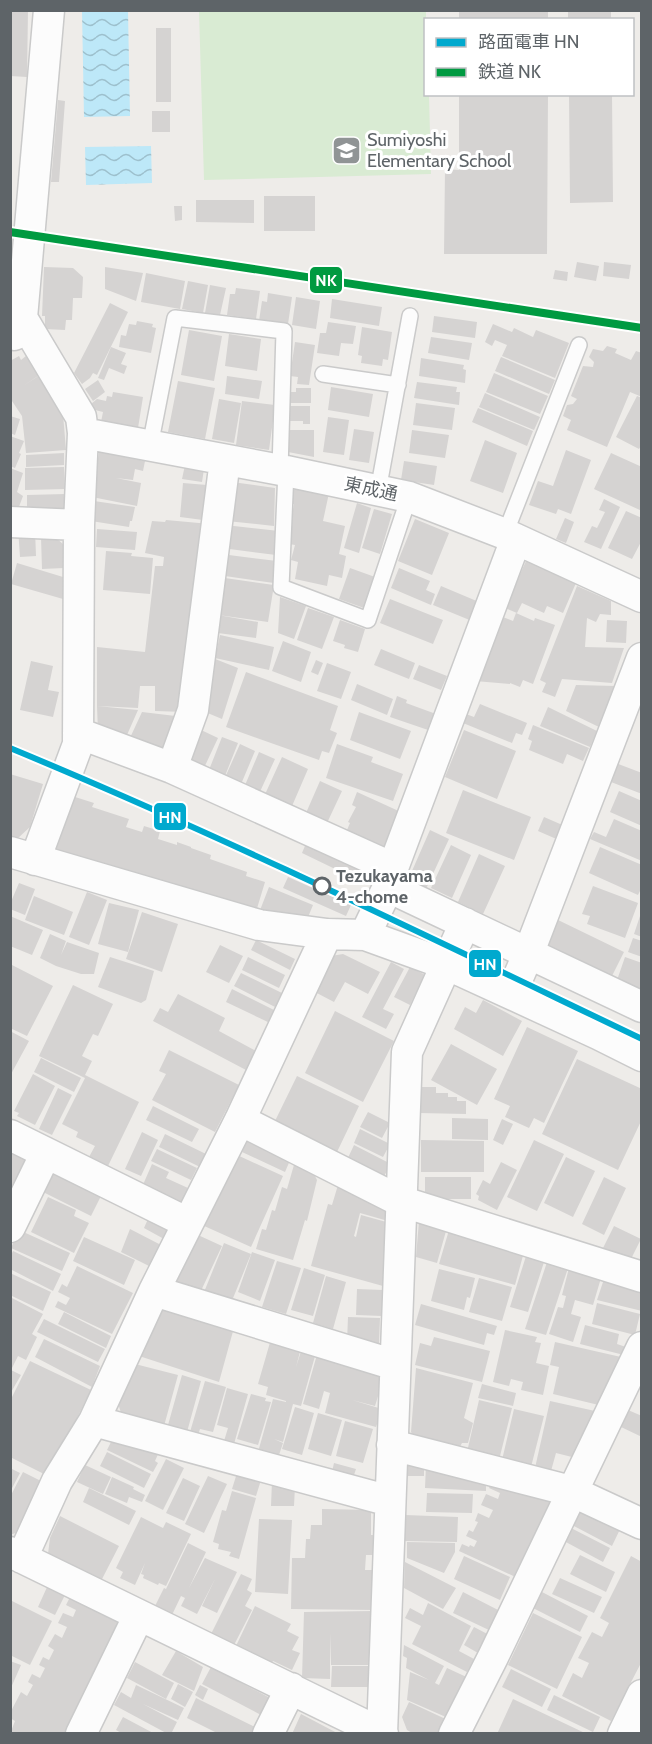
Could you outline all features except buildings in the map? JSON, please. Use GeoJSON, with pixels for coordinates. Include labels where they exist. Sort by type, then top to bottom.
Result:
{"type":"FeatureCollection","features":[{"type":"Feature","properties":{"kind":"street"},"geometry":{"type":"LineString","coordinates":[[49,10],[22,199],[14,325],[81,417],[83,433],[79,525],[78,744],[18,858],[260,925],[327,934],[365,935],[448,965],[642,1056]]}},
{"type":"Feature","properties":{"kind":"street","name":"東成通"},"geometry":{"type":"LineString","coordinates":[[83,433],[283,470],[409,497],[511,536],[642,597]]}},
{"type":"Feature","properties":{"kind":"street"},"geometry":{"type":"LineString","coordinates":[[172,768],[193,710],[225,460]]}},
{"type":"Feature","properties":{"kind":"street"},"geometry":{"type":"LineString","coordinates":[[10,522],[79,525]]}},
{"type":"Feature","properties":{"kind":"street"},"geometry":{"type":"LineString","coordinates":[[365,935],[390,877],[511,536]]}},
{"type":"Feature","properties":{"kind":"street"},"geometry":{"type":"LineString","coordinates":[[511,994],[642,658]]}},
{"type":"Feature","properties":{"kind":"street"},"geometry":{"type":"LineString","coordinates":[[78,733],[172,768],[390,877],[465,923],[642,1007]]}},
{"type":"Feature","properties":{"kind":"street"},"geometry":{"type":"LineString","coordinates":[[327,934],[240,1120],[154,1291],[94,1421],[16,1555],[382,1733],[406,1052],[448,965],[465,923]]}},
{"type":"Feature","properties":{"kind":"street"},"geometry":{"type":"LineString","coordinates":[[240,1120],[400,1201],[642,1276]]}},
{"type":"Feature","properties":{"kind":"street"},"geometry":{"type":"LineString","coordinates":[[10,1135],[188,1223]]}},
{"type":"Feature","properties":{"kind":"street"},"geometry":{"type":"LineString","coordinates":[[10,1227],[46,1153]]}},
{"type":"Feature","properties":{"kind":"street"},"geometry":{"type":"LineString","coordinates":[[154,1291],[395,1365]]}},
{"type":"Feature","properties":{"kind":"street"},"geometry":{"type":"LineString","coordinates":[[454,1734],[642,1347]]}},
{"type":"Feature","properties":{"kind":"street"},"geometry":{"type":"LineString","coordinates":[[94,1421],[390,1501]]}},
{"type":"Feature","properties":{"kind":"street"},"geometry":{"type":"LineString","coordinates":[[392,1445],[572,1491],[642,1524]]}},
{"type":"Feature","properties":{"kind":"street"},"geometry":{"type":"LineString","coordinates":[[81,1734],[139,1615]]}},
{"type":"Feature","properties":{"kind":"street"},"geometry":{"type":"LineString","coordinates":[[268,1734],[291,1688]]}},
{"type":"Feature","properties":{"kind":"street"},"geometry":{"type":"LineString","coordinates":[[623,1734],[642,1695]]}},
{"type":"Feature","properties":{"kind":"lane"},"geometry":{"type":"LineString","coordinates":[[378,491],[410,316]]}},
{"type":"Feature","properties":{"kind":"lane"},"geometry":{"type":"LineString","coordinates":[[150,446],[175,318],[284,331],[281,587],[368,620],[409,497]]}},
{"type":"Feature","properties":{"kind":"lane"},"geometry":{"type":"LineString","coordinates":[[511,536],[579,345]]}},
{"type":"Feature","properties":{"kind":"lane"},"geometry":{"type":"LineString","coordinates":[[323,374],[398,385]]}},
{"type":"Feature","properties":{"kind":"green space"},"geometry":{"type":"Polygon","coordinates":[[[199,11],[426,11],[426,18],[424,18],[424,96],[429,96],[431,174],[204,180],[199,11]]]}},
{"type":"Feature","properties":{"kind":"water"},"geometry":{"type":"Polygon","coordinates":[[[82,11],[128,11],[130,116],[84,117],[82,11]]]}},
{"type":"Feature","properties":{"kind":"water"},"geometry":{"type":"Polygon","coordinates":[[[151,146],[152,183],[86,185],[85,147],[151,146]]]}},
{"type":"Feature","properties":{"kind":"tram line","name":"HN"},"geometry":{"type":"LineString","coordinates":[[10,748],[249,853],[642,1039]]}},
{"type":"Feature","properties":{"kind":"rail line","name":"NK"},"geometry":{"type":"LineString","coordinates":[[10,232],[642,328]]}},
{"type":"Feature","properties":{"kind":"place","name":"Sumiyoshi Elementary School"},"geometry":{"type":"Point","coordinates":[346,150]}},
{"type":"Feature","properties":{"kind":"place","name":"Tezukayama 4-chome"},"geometry":{"type":"Point","coordinates":[322,886]}}]}
